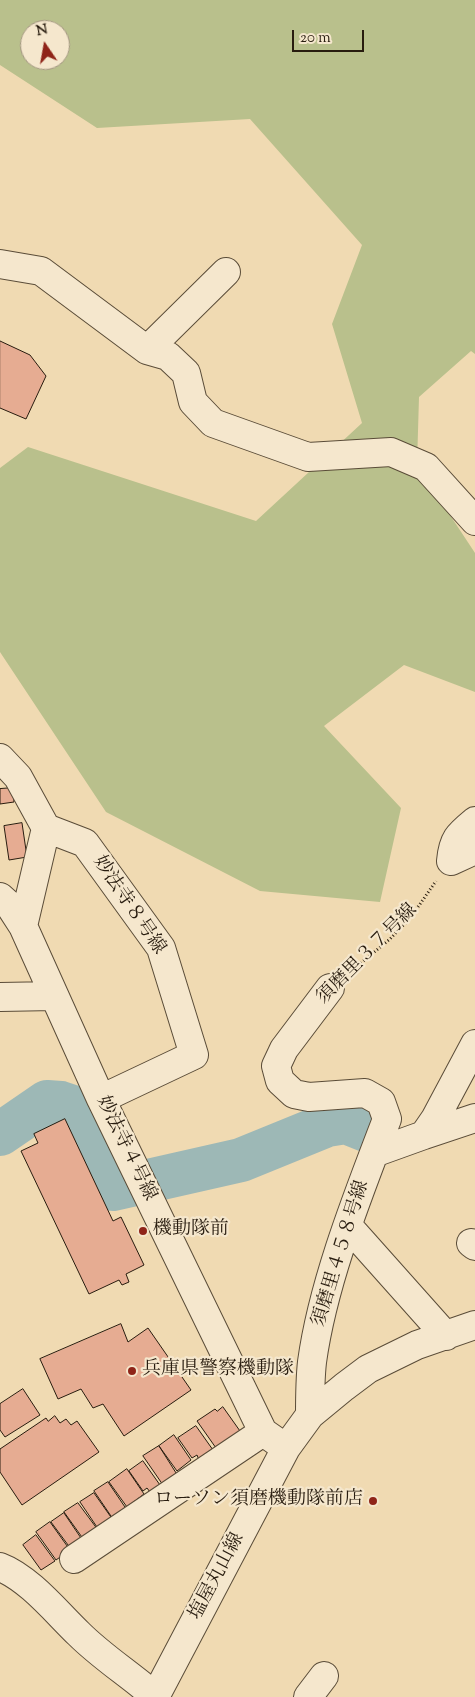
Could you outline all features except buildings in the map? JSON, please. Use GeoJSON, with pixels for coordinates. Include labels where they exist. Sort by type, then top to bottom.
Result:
{"type":"FeatureCollection","features":[{"type":"Feature","properties":{"kind":"street"},"geometry":{"type":"LineString","coordinates":[[0,264],[41,271],[147,350],[168,356],[186,373],[193,402],[212,422],[308,457],[391,452],[426,467],[475,521]]}},
{"type":"Feature","properties":{"kind":"street"},"geometry":{"type":"LineString","coordinates":[[147,350],[226,272]]}},
{"type":"Feature","properties":{"kind":"street"},"geometry":{"type":"LineString","coordinates":[[0,758],[18,777],[46,828],[23,926]]}},
{"type":"Feature","properties":{"kind":"street"},"geometry":{"type":"LineString","coordinates":[[463,856],[452,846],[461,832],[475,821]]}},
{"type":"Feature","properties":{"kind":"street","name":"妙法寺８号線"},"geometry":{"type":"LineString","coordinates":[[46,828],[85,843],[161,948],[194,1056],[101,1099]]}},
{"type":"Feature","properties":{"kind":"street","name":"妙法寺４号線"},"geometry":{"type":"LineString","coordinates":[[0,897],[10,906],[23,926],[101,1099],[263,1432],[286,1448]]}},
{"type":"Feature","properties":{"kind":"street","name":"須磨里３７号線"},"geometry":{"type":"LineString","coordinates":[[330,988],[284,1048],[276,1066],[280,1081],[294,1094],[309,1097],[366,1093],[381,1102],[386,1119],[374,1153]]}},
{"type":"Feature","properties":{"kind":"street"},"geometry":{"type":"LineString","coordinates":[[0,997],[54,996]]}},
{"type":"Feature","properties":{"kind":"street"},"geometry":{"type":"LineString","coordinates":[[424,1135],[435,1119],[475,1044]]}},
{"type":"Feature","properties":{"kind":"street"},"geometry":{"type":"LineString","coordinates":[[374,1153],[475,1118]]}},
{"type":"Feature","properties":{"kind":"street","name":"須磨里４５８号線"},"geometry":{"type":"LineString","coordinates":[[310,1416],[312,1363],[324,1302],[374,1153]]}},
{"type":"Feature","properties":{"kind":"street"},"geometry":{"type":"LineString","coordinates":[[348,1226],[446,1336]]}},
{"type":"Feature","properties":{"kind":"street","name":"塩屋丸山線"},"geometry":{"type":"LineString","coordinates":[[155,1696],[286,1448],[310,1416],[368,1369],[417,1345],[475,1326]]}},
{"type":"Feature","properties":{"kind":"street"},"geometry":{"type":"LineString","coordinates":[[74,1559],[263,1432]]}},
{"type":"Feature","properties":{"kind":"street"},"geometry":{"type":"LineString","coordinates":[[0,1567],[8,1570],[47,1601],[80,1635],[155,1696]]}},
{"type":"Feature","properties":{"kind":"street"},"geometry":{"type":"LineString","coordinates":[[308,1697],[324,1676]]}},
{"type":"Feature","properties":{"kind":"path","name":"須磨里３７号線"},"geometry":{"type":"LineString","coordinates":[[330,988],[390,939],[463,856]]}},
{"type":"Feature","properties":{"kind":"green space"},"geometry":{"type":"Polygon","coordinates":[[[0,0],[475,0],[475,354],[471,351],[419,397],[417,465],[475,553],[475,692],[404,665],[324,726],[401,808],[380,902],[260,891],[106,812],[0,652],[0,468],[28,447],[256,521],[362,423],[332,324],[362,245],[250,119],[97,128],[0,65],[0,0]]]}},
{"type":"Feature","properties":{"kind":"waterway"},"geometry":{"type":"LineString","coordinates":[[0,1134],[47,1102],[61,1103],[73,1107],[80,1115],[113,1189],[241,1160],[327,1125],[346,1122],[371,1132]]}},
{"type":"Feature","properties":{"kind":"place","name":"機動隊前"},"geometry":{"type":"Point","coordinates":[143,1231]}},
{"type":"Feature","properties":{"kind":"place","name":"兵庫県警察機動隊"},"geometry":{"type":"Point","coordinates":[132,1371]}},
{"type":"Feature","properties":{"kind":"place","name":"ローソン須磨機動隊前店"},"geometry":{"type":"Point","coordinates":[373,1501]}}]}
